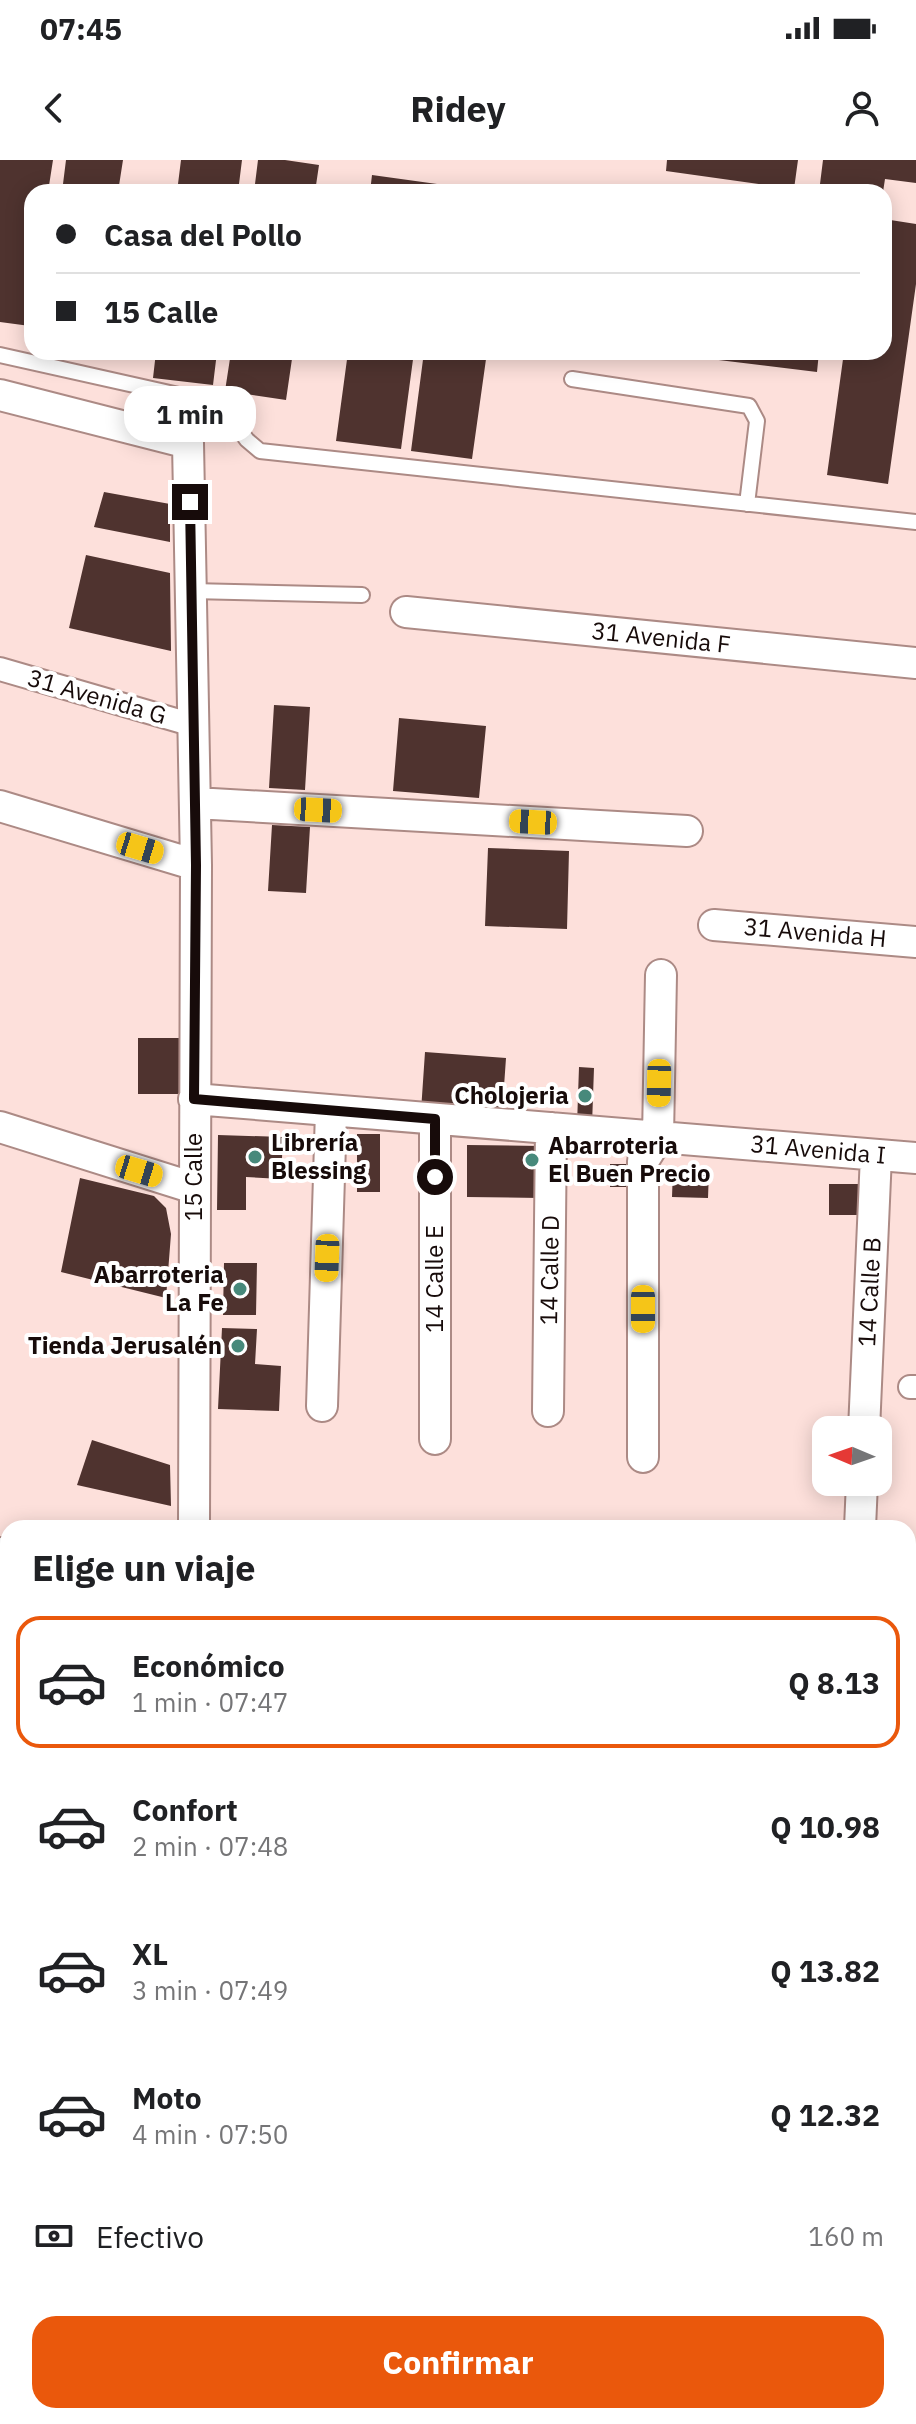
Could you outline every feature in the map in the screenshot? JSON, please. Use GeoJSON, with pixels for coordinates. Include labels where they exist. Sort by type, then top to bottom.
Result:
{"type":"FeatureCollection","features":[{"type":"Feature","properties":{"kind":"street","name":"15 Calle"},"geometry":{"type":"LineString","coordinates":[[0,395],[188,443],[196,865],[194,1520]]}},
{"type":"Feature","properties":{"kind":"street","name":"31 Avenida F"},"geometry":{"type":"LineString","coordinates":[[406,612],[916,663]]}},
{"type":"Feature","properties":{"kind":"street","name":"31 Avenida G"},"geometry":{"type":"LineString","coordinates":[[0,669],[193,725]]}},
{"type":"Feature","properties":{"kind":"street"},"geometry":{"type":"LineString","coordinates":[[195,803],[687,831]]}},
{"type":"Feature","properties":{"kind":"street"},"geometry":{"type":"LineString","coordinates":[[0,806],[196,865]]}},
{"type":"Feature","properties":{"kind":"street","name":"31 Avenida H"},"geometry":{"type":"LineString","coordinates":[[714,925],[916,942]]}},
{"type":"Feature","properties":{"kind":"street"},"geometry":{"type":"LineString","coordinates":[[643,1457],[643,1161],[658,1137],[661,975]]}},
{"type":"Feature","properties":{"kind":"street","name":"31 Avenida I"},"geometry":{"type":"LineString","coordinates":[[194,1099],[916,1158]]}},
{"type":"Feature","properties":{"kind":"street"},"geometry":{"type":"LineString","coordinates":[[322,1406],[331,1111]]}},
{"type":"Feature","properties":{"kind":"street","name":"14 Calle E"},"geometry":{"type":"LineString","coordinates":[[435,1119],[435,1439]]}},
{"type":"Feature","properties":{"kind":"street"},"geometry":{"type":"LineString","coordinates":[[0,1127],[194,1188]]}},
{"type":"Feature","properties":{"kind":"street","name":"14 Calle D"},"geometry":{"type":"LineString","coordinates":[[548,1411],[551,1128]]}},
{"type":"Feature","properties":{"kind":"street","name":"14 Calle B"},"geometry":{"type":"LineString","coordinates":[[865,1416],[876,1155]]}},
{"type":"Feature","properties":{"kind":"street"},"geometry":{"type":"LineString","coordinates":[[860,1520],[861,1496]]}},
{"type":"Feature","properties":{"kind":"lane"},"geometry":{"type":"LineString","coordinates":[[0,355],[201,400],[230,417],[247,440],[260,451],[916,522]]}},
{"type":"Feature","properties":{"kind":"lane"},"geometry":{"type":"LineString","coordinates":[[572,379],[749,406],[757,421],[747,504]]}},
{"type":"Feature","properties":{"kind":"lane"},"geometry":{"type":"LineString","coordinates":[[191,591],[362,595]]}},
{"type":"Feature","properties":{"kind":"building"},"geometry":{"type":"Polygon","coordinates":[[[0,160],[53,160],[49,184],[24,184],[24,325],[0,322],[0,160]]]}},
{"type":"Feature","properties":{"kind":"building"},"geometry":{"type":"Polygon","coordinates":[[[66,160],[123,160],[119,184],[63,184],[66,160]]]}},
{"type":"Feature","properties":{"kind":"building"},"geometry":{"type":"Polygon","coordinates":[[[181,160],[242,160],[239,184],[178,184],[181,160]]]}},
{"type":"Feature","properties":{"kind":"building"},"geometry":{"type":"Polygon","coordinates":[[[258,160],[319,165],[316,184],[255,184],[258,160]]]}},
{"type":"Feature","properties":{"kind":"building"},"geometry":{"type":"Polygon","coordinates":[[[667,160],[798,160],[795,184],[758,184],[666,171],[667,160]]]}},
{"type":"Feature","properties":{"kind":"building"},"geometry":{"type":"Polygon","coordinates":[[[823,160],[916,160],[916,183],[885,179],[884,184],[820,184],[823,160]]]}},
{"type":"Feature","properties":{"kind":"building"},"geometry":{"type":"Polygon","coordinates":[[[372,175],[437,184],[371,184],[372,175]]]}},
{"type":"Feature","properties":{"kind":"building"},"geometry":{"type":"Polygon","coordinates":[[[892,220],[916,224],[916,284],[888,484],[827,475],[843,360],[892,360],[892,220]]]}},
{"type":"Feature","properties":{"kind":"building"},"geometry":{"type":"Polygon","coordinates":[[[155,360],[216,360],[213,385],[153,378],[155,360]]]}},
{"type":"Feature","properties":{"kind":"building"},"geometry":{"type":"Polygon","coordinates":[[[230,360],[292,360],[286,400],[225,391],[230,360]]]}},
{"type":"Feature","properties":{"kind":"building"},"geometry":{"type":"Polygon","coordinates":[[[347,360],[413,360],[401,449],[336,441],[347,360]]]}},
{"type":"Feature","properties":{"kind":"building"},"geometry":{"type":"Polygon","coordinates":[[[423,360],[486,360],[472,459],[411,451],[423,360]]]}},
{"type":"Feature","properties":{"kind":"building"},"geometry":{"type":"Polygon","coordinates":[[[718,360],[818,360],[817,372],[718,360]]]}},
{"type":"Feature","properties":{"kind":"building"},"geometry":{"type":"Polygon","coordinates":[[[104,492],[170,504],[170,542],[94,527],[104,492]]]}},
{"type":"Feature","properties":{"kind":"building"},"geometry":{"type":"Polygon","coordinates":[[[86,555],[170,573],[171,651],[69,628],[86,555]]]}},
{"type":"Feature","properties":{"kind":"building"},"geometry":{"type":"Polygon","coordinates":[[[274,705],[310,707],[305,790],[269,788],[274,705]]]}},
{"type":"Feature","properties":{"kind":"building"},"geometry":{"type":"Polygon","coordinates":[[[399,718],[486,726],[479,798],[393,791],[399,718]]]}},
{"type":"Feature","properties":{"kind":"building"},"geometry":{"type":"Polygon","coordinates":[[[272,825],[310,827],[306,893],[268,891],[272,825]]]}},
{"type":"Feature","properties":{"kind":"building"},"geometry":{"type":"Polygon","coordinates":[[[488,848],[569,851],[567,929],[485,926],[488,848]]]}},
{"type":"Feature","properties":{"kind":"building"},"geometry":{"type":"Polygon","coordinates":[[[138,1038],[187,1038],[186,1094],[138,1094],[138,1038]]]}},
{"type":"Feature","properties":{"kind":"building"},"geometry":{"type":"Polygon","coordinates":[[[425,1052],[506,1058],[502,1115],[421,1111],[425,1052]]]}},
{"type":"Feature","properties":{"kind":"building","name":"Cholojeria"},"geometry":{"type":"Polygon","coordinates":[[[579,1067],[594,1068],[592,1125],[577,1125],[579,1067]]]}},
{"type":"Feature","properties":{"kind":"building"},"geometry":{"type":"Polygon","coordinates":[[[357,1134],[380,1134],[380,1192],[357,1192],[357,1134]]]}},
{"type":"Feature","properties":{"kind":"building"},"geometry":{"type":"Polygon","coordinates":[[[218,1135],[283,1137],[281,1179],[246,1177],[246,1210],[217,1210],[218,1135]]]}},
{"type":"Feature","properties":{"kind":"building"},"geometry":{"type":"Polygon","coordinates":[[[467,1145],[541,1146],[540,1198],[467,1197],[467,1145]]]}},
{"type":"Feature","properties":{"kind":"building"},"geometry":{"type":"Polygon","coordinates":[[[610,1164],[634,1164],[635,1187],[610,1187],[610,1164]]]}},
{"type":"Feature","properties":{"kind":"building"},"geometry":{"type":"Polygon","coordinates":[[[673,1169],[709,1170],[708,1198],[672,1197],[673,1169]]]}},
{"type":"Feature","properties":{"kind":"building"},"geometry":{"type":"Polygon","coordinates":[[[80,1178],[154,1196],[166,1208],[171,1234],[166,1298],[61,1272],[80,1178]]]}},
{"type":"Feature","properties":{"kind":"building"},"geometry":{"type":"Polygon","coordinates":[[[829,1184],[863,1184],[862,1215],[829,1215],[829,1184]]]}},
{"type":"Feature","properties":{"kind":"building","name":"Abarroteria La Fe"},"geometry":{"type":"Polygon","coordinates":[[[224,1263],[257,1263],[256,1315],[223,1315],[224,1263]]]}},
{"type":"Feature","properties":{"kind":"building"},"geometry":{"type":"Polygon","coordinates":[[[222,1328],[257,1329],[255,1364],[281,1366],[279,1411],[218,1409],[222,1328]]]}},
{"type":"Feature","properties":{"kind":"building"},"geometry":{"type":"Polygon","coordinates":[[[92,1440],[170,1465],[171,1506],[77,1485],[92,1440]]]}},
{"type":"Feature","properties":{"kind":"place","name":"Cholojeria"},"geometry":{"type":"Point","coordinates":[585,1096]}},
{"type":"Feature","properties":{"kind":"place","name":"Librería Blessing"},"geometry":{"type":"Point","coordinates":[255,1157]}},
{"type":"Feature","properties":{"kind":"place","name":"Abarroteria El Buen Precio"},"geometry":{"type":"Point","coordinates":[532,1160]}},
{"type":"Feature","properties":{"kind":"place","name":"Abarroteria La Fe"},"geometry":{"type":"Point","coordinates":[240,1289]}},
{"type":"Feature","properties":{"kind":"place","name":"Tienda Jerusalén"},"geometry":{"type":"Point","coordinates":[238,1346]}},
{"type":"Feature","properties":{"kind":"route"},"geometry":{"type":"LineString","coordinates":[[190,502],[196,865],[194,1099],[435,1119],[435,1177]]}}]}
